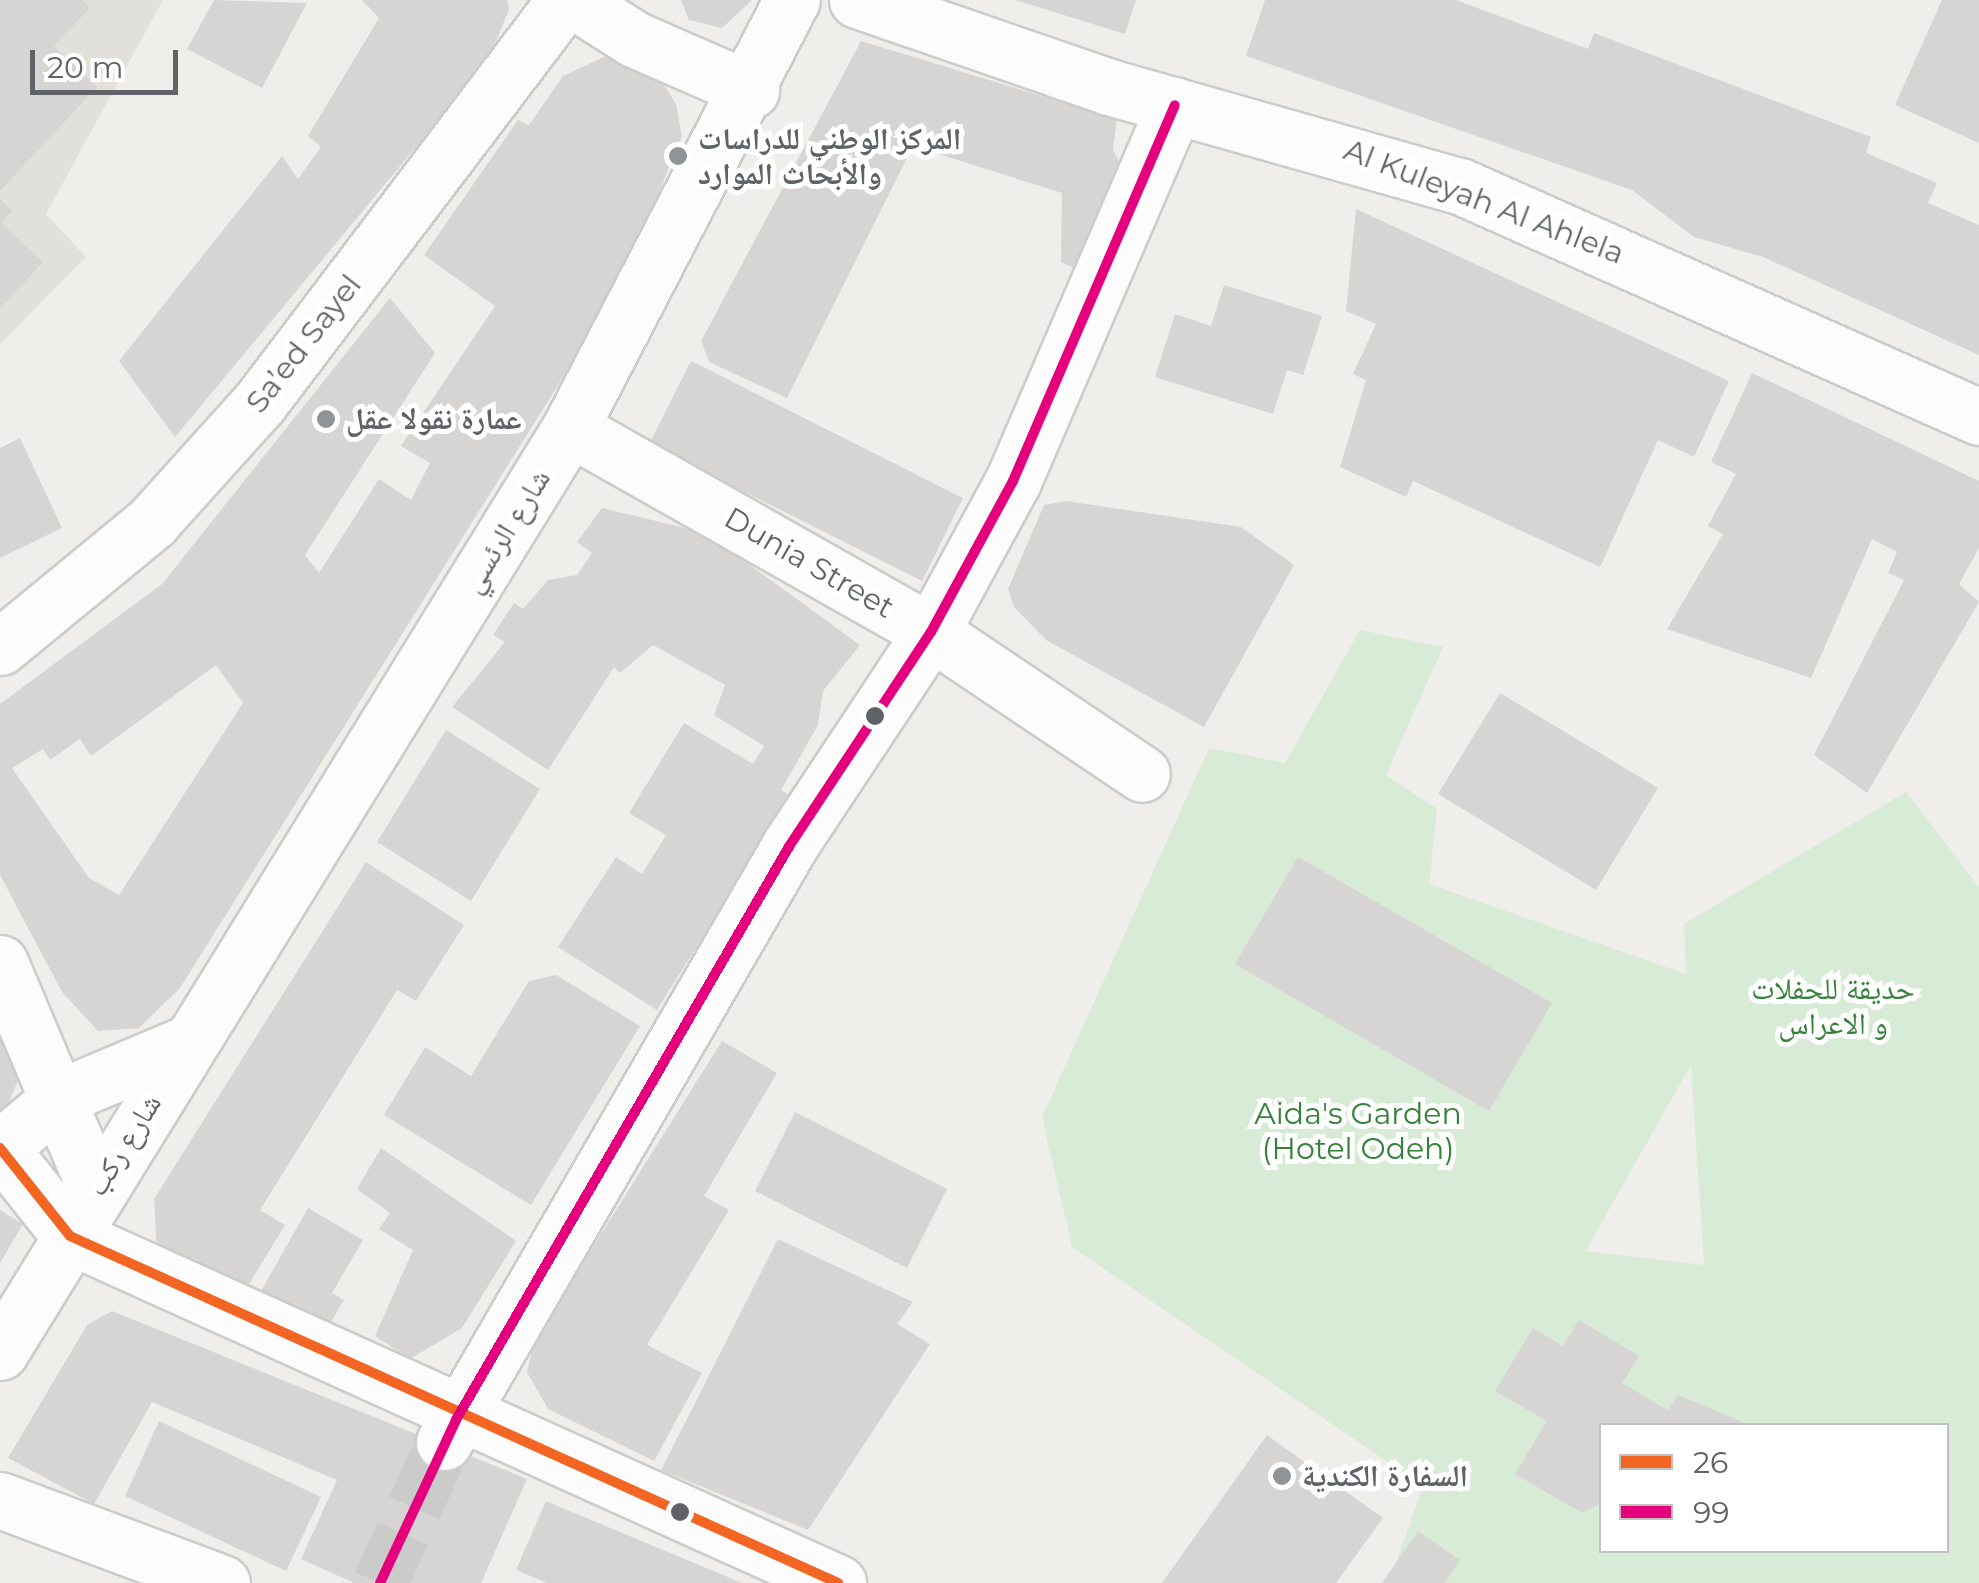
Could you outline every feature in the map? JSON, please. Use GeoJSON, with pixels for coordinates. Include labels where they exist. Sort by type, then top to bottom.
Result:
{"type":"FeatureCollection","features":[{"type":"Feature","properties":{"kind":"street","name":"Sa’ed Sayel"},"geometry":{"type":"LineString","coordinates":[[0,648],[152,522],[248,415],[565,0]]}},
{"type":"Feature","properties":{"kind":"street"},"geometry":{"type":"LineString","coordinates":[[574,0],[634,39],[751,90]]}},
{"type":"Feature","properties":{"kind":"street","name":"شارع الرئسي"},"geometry":{"type":"LineString","coordinates":[[188,1043],[570,428],[751,90],[792,0]]}},
{"type":"Feature","properties":{"kind":"street","name":"Al Kuleyah Al Ahlela"},"geometry":{"type":"LineString","coordinates":[[857,0],[1174,106],[1356,150],[1522,210],[1979,417]]}},
{"type":"Feature","properties":{"kind":"street"},"geometry":{"type":"LineString","coordinates":[[450,1430],[790,845],[931,632],[1012,481],[1174,106]]}},
{"type":"Feature","properties":{"kind":"street","name":"Dunia Street"},"geometry":{"type":"LineString","coordinates":[[570,428],[931,632],[1142,774]]}},
{"type":"Feature","properties":{"kind":"street"},"geometry":{"type":"LineString","coordinates":[[0,962],[62,1096],[95,1188]]}},
{"type":"Feature","properties":{"kind":"street"},"geometry":{"type":"LineString","coordinates":[[188,1043],[62,1096],[0,1148],[70,1236],[450,1430],[838,1583]]}},
{"type":"Feature","properties":{"kind":"street","name":"شارع ركب"},"geometry":{"type":"LineString","coordinates":[[0,1352],[95,1188],[188,1043]]}},
{"type":"Feature","properties":{"kind":"street"},"geometry":{"type":"LineString","coordinates":[[0,1500],[222,1583]]}},
{"type":"Feature","properties":{"kind":"shaded area"},"geometry":{"type":"Polygon","coordinates":[[[0,0],[163,0],[46,214],[86,257],[0,344],[0,0]]]}},
{"type":"Feature","properties":{"kind":"green space","name":"حديقة للحفلات و الاعراس"},"geometry":{"type":"Polygon","coordinates":[[[1360,630],[1443,647],[1386,775],[1437,809],[1429,884],[1686,974],[1684,924],[1906,792],[1979,887],[1979,1583],[1389,1583],[1423,1486],[1072,1247],[1042,1117],[1209,748],[1285,763],[1360,630]],[[1691,1065],[1586,1251],[1704,1265],[1691,1065]]]}},
{"type":"Feature","properties":{"kind":"building"},"geometry":{"type":"Polygon","coordinates":[[[0,0],[82,0],[90,8],[54,46],[97,87],[0,191],[0,0]]]}},
{"type":"Feature","properties":{"kind":"building"},"geometry":{"type":"Polygon","coordinates":[[[214,0],[307,3],[262,88],[187,49],[214,0]]]}},
{"type":"Feature","properties":{"kind":"building"},"geometry":{"type":"Polygon","coordinates":[[[362,0],[507,0],[509,9],[489,59],[175,437],[119,361],[282,156],[298,179],[321,147],[308,136],[379,18],[362,0]]]}},
{"type":"Feature","properties":{"kind":"building"},"geometry":{"type":"Polygon","coordinates":[[[681,0],[752,0],[722,28],[689,20],[681,0]]]}},
{"type":"Feature","properties":{"kind":"building"},"geometry":{"type":"Polygon","coordinates":[[[1015,0],[1136,0],[1125,34],[1015,0]]]}},
{"type":"Feature","properties":{"kind":"building"},"geometry":{"type":"Polygon","coordinates":[[[1265,0],[1456,0],[1588,49],[1594,33],[1871,137],[1866,153],[1937,183],[1928,203],[1979,225],[1979,355],[1763,257],[1694,237],[1632,190],[1246,56],[1265,0]]]}},
{"type":"Feature","properties":{"kind":"building"},"geometry":{"type":"Polygon","coordinates":[[[1942,0],[1979,0],[1979,143],[1895,105],[1942,0]]]}},
{"type":"Feature","properties":{"kind":"building"},"geometry":{"type":"Polygon","coordinates":[[[861,41],[1117,119],[1113,150],[1123,169],[1078,270],[1061,262],[1062,193],[913,146],[787,398],[709,362],[701,341],[861,41]]]}},
{"type":"Feature","properties":{"kind":"building"},"geometry":{"type":"Polygon","coordinates":[[[606,56],[661,80],[676,104],[682,137],[658,194],[673,202],[180,988],[139,1028],[98,1031],[62,992],[0,875],[0,704],[162,584],[390,298],[435,353],[305,555],[319,573],[379,479],[411,500],[430,463],[401,446],[495,306],[424,255],[518,120],[529,125],[563,76],[606,56]],[[216,665],[91,756],[80,739],[50,760],[43,749],[12,768],[89,878],[119,895],[243,703],[216,665]]]}},
{"type":"Feature","properties":{"kind":"building"},"geometry":{"type":"Polygon","coordinates":[[[0,199],[12,211],[1,223],[43,262],[0,309],[0,199]]]}},
{"type":"Feature","properties":{"kind":"building"},"geometry":{"type":"Polygon","coordinates":[[[1356,209],[1729,381],[1694,457],[1658,440],[1600,567],[1413,481],[1406,497],[1340,467],[1366,380],[1353,374],[1376,324],[1346,311],[1356,209]]]}},
{"type":"Feature","properties":{"kind":"building"},"geometry":{"type":"Polygon","coordinates":[[[1224,285],[1322,316],[1303,375],[1287,370],[1273,414],[1155,377],[1175,314],[1211,326],[1224,285]]]}},
{"type":"Feature","properties":{"kind":"building"},"geometry":{"type":"Polygon","coordinates":[[[691,361],[963,498],[922,581],[649,444],[691,361]]]}},
{"type":"Feature","properties":{"kind":"building"},"geometry":{"type":"Polygon","coordinates":[[[1752,373],[1979,481],[1979,548],[1959,584],[1979,602],[1867,793],[1814,755],[1904,580],[1888,573],[1897,552],[1872,539],[1811,678],[1667,629],[1723,534],[1708,526],[1736,474],[1711,462],[1752,373]]]}},
{"type":"Feature","properties":{"kind":"building"},"geometry":{"type":"Polygon","coordinates":[[[20,438],[62,528],[0,558],[0,448],[20,438]]]}},
{"type":"Feature","properties":{"kind":"building"},"geometry":{"type":"Polygon","coordinates":[[[1066,501],[1241,527],[1294,565],[1204,727],[1046,640],[1014,607],[1008,589],[1044,505],[1066,501]]]}},
{"type":"Feature","properties":{"kind":"building"},"geometry":{"type":"Polygon","coordinates":[[[602,508],[706,533],[860,645],[823,691],[818,725],[781,790],[791,796],[657,1010],[558,947],[616,857],[642,874],[666,835],[629,813],[684,723],[753,764],[764,746],[714,715],[725,685],[653,645],[620,673],[614,667],[548,770],[452,707],[505,642],[493,635],[514,603],[523,609],[548,580],[577,575],[592,553],[577,542],[602,508]]]}},
{"type":"Feature","properties":{"kind":"building"},"geometry":{"type":"Polygon","coordinates":[[[1500,693],[1658,788],[1596,890],[1438,794],[1500,693]]]}},
{"type":"Feature","properties":{"kind":"building"},"geometry":{"type":"Polygon","coordinates":[[[446,730],[540,789],[471,901],[377,842],[446,730]]]}},
{"type":"Feature","properties":{"kind":"building"},"geometry":{"type":"Polygon","coordinates":[[[1298,857],[1552,1003],[1489,1111],[1235,964],[1298,857]]]}},
{"type":"Feature","properties":{"kind":"building"},"geometry":{"type":"Polygon","coordinates":[[[366,862],[464,925],[416,1001],[397,990],[260,1210],[285,1225],[235,1307],[157,1251],[154,1199],[366,862]]]}},
{"type":"Feature","properties":{"kind":"building"},"geometry":{"type":"Polygon","coordinates":[[[556,975],[640,1026],[531,1205],[384,1115],[425,1047],[471,1076],[529,981],[556,975]]]}},
{"type":"Feature","properties":{"kind":"building"},"geometry":{"type":"Polygon","coordinates":[[[0,1032],[19,1078],[0,1124],[0,1032]]]}},
{"type":"Feature","properties":{"kind":"building"},"geometry":{"type":"Polygon","coordinates":[[[722,1041],[777,1073],[704,1196],[729,1210],[647,1345],[702,1373],[654,1461],[548,1409],[527,1372],[534,1341],[722,1041]]]}},
{"type":"Feature","properties":{"kind":"building"},"geometry":{"type":"Polygon","coordinates":[[[795,1112],[947,1189],[907,1268],[755,1191],[795,1112]]]}},
{"type":"Feature","properties":{"kind":"building"},"geometry":{"type":"Polygon","coordinates":[[[381,1148],[516,1241],[462,1328],[410,1359],[375,1336],[413,1250],[379,1229],[390,1213],[357,1189],[381,1148]]]}},
{"type":"Feature","properties":{"kind":"building"},"geometry":{"type":"Polygon","coordinates":[[[308,1208],[363,1240],[332,1293],[344,1300],[326,1330],[260,1293],[308,1208]]]}},
{"type":"Feature","properties":{"kind":"building"},"geometry":{"type":"Polygon","coordinates":[[[0,1210],[23,1224],[0,1263],[0,1210]]]}},
{"type":"Feature","properties":{"kind":"building"},"geometry":{"type":"Polygon","coordinates":[[[778,1239],[913,1302],[897,1324],[930,1344],[808,1530],[661,1470],[778,1239]]]}},
{"type":"Feature","properties":{"kind":"building"},"geometry":{"type":"Polygon","coordinates":[[[112,1311],[527,1479],[481,1583],[354,1583],[301,1559],[337,1480],[152,1402],[94,1504],[8,1458],[87,1325],[112,1311]]]}},
{"type":"Feature","properties":{"kind":"building"},"geometry":{"type":"Polygon","coordinates":[[[1579,1320],[1639,1356],[1622,1383],[1668,1410],[1678,1395],[1745,1423],[1599,1423],[1599,1504],[1582,1513],[1515,1474],[1547,1421],[1495,1391],[1533,1328],[1563,1346],[1579,1320]]]}},
{"type":"Feature","properties":{"kind":"building"},"geometry":{"type":"Polygon","coordinates":[[[159,1421],[321,1497],[286,1571],[125,1496],[159,1421]]]}},
{"type":"Feature","properties":{"kind":"building","name":"السفارة الكندية"},"geometry":{"type":"Polygon","coordinates":[[[1267,1435],[1383,1518],[1336,1583],[1162,1583],[1267,1435]]]}},
{"type":"Feature","properties":{"kind":"building"},"geometry":{"type":"Polygon","coordinates":[[[546,1501],[742,1583],[547,1583],[516,1570],[546,1501]]]}},
{"type":"Feature","properties":{"kind":"building"},"geometry":{"type":"Polygon","coordinates":[[[1418,1531],[1460,1560],[1444,1583],[1382,1583],[1418,1531]]]}},
{"type":"Feature","properties":{"kind":"tunnel"},"geometry":{"type":"LineString","coordinates":[[380,1583],[444,1442]]}},
{"type":"Feature","properties":{"kind":"transit line","name":"99"},"geometry":{"type":"LineString","coordinates":[[380,1583],[457,1418],[790,845],[931,632],[1013,481],[1175,105]]}},
{"type":"Feature","properties":{"kind":"transit line","name":"26"},"geometry":{"type":"LineString","coordinates":[[0,1148],[70,1236],[838,1583]]}},
{"type":"Feature","properties":{"kind":"place","name":"المركز الوطني للدراسات والأبحاث الموارد"},"geometry":{"type":"Point","coordinates":[678,156]}},
{"type":"Feature","properties":{"kind":"place","name":"عمارة نقولا عقل"},"geometry":{"type":"Point","coordinates":[326,419]}},
{"type":"Feature","properties":{"kind":"place","name":"السفارة الكندية"},"geometry":{"type":"Point","coordinates":[1282,1476]}},
{"type":"Feature","properties":{"kind":"park label","name":"Aida's Garden (Hotel Odeh)"},"geometry":{"type":"Point","coordinates":[1358,1131]}}]}
